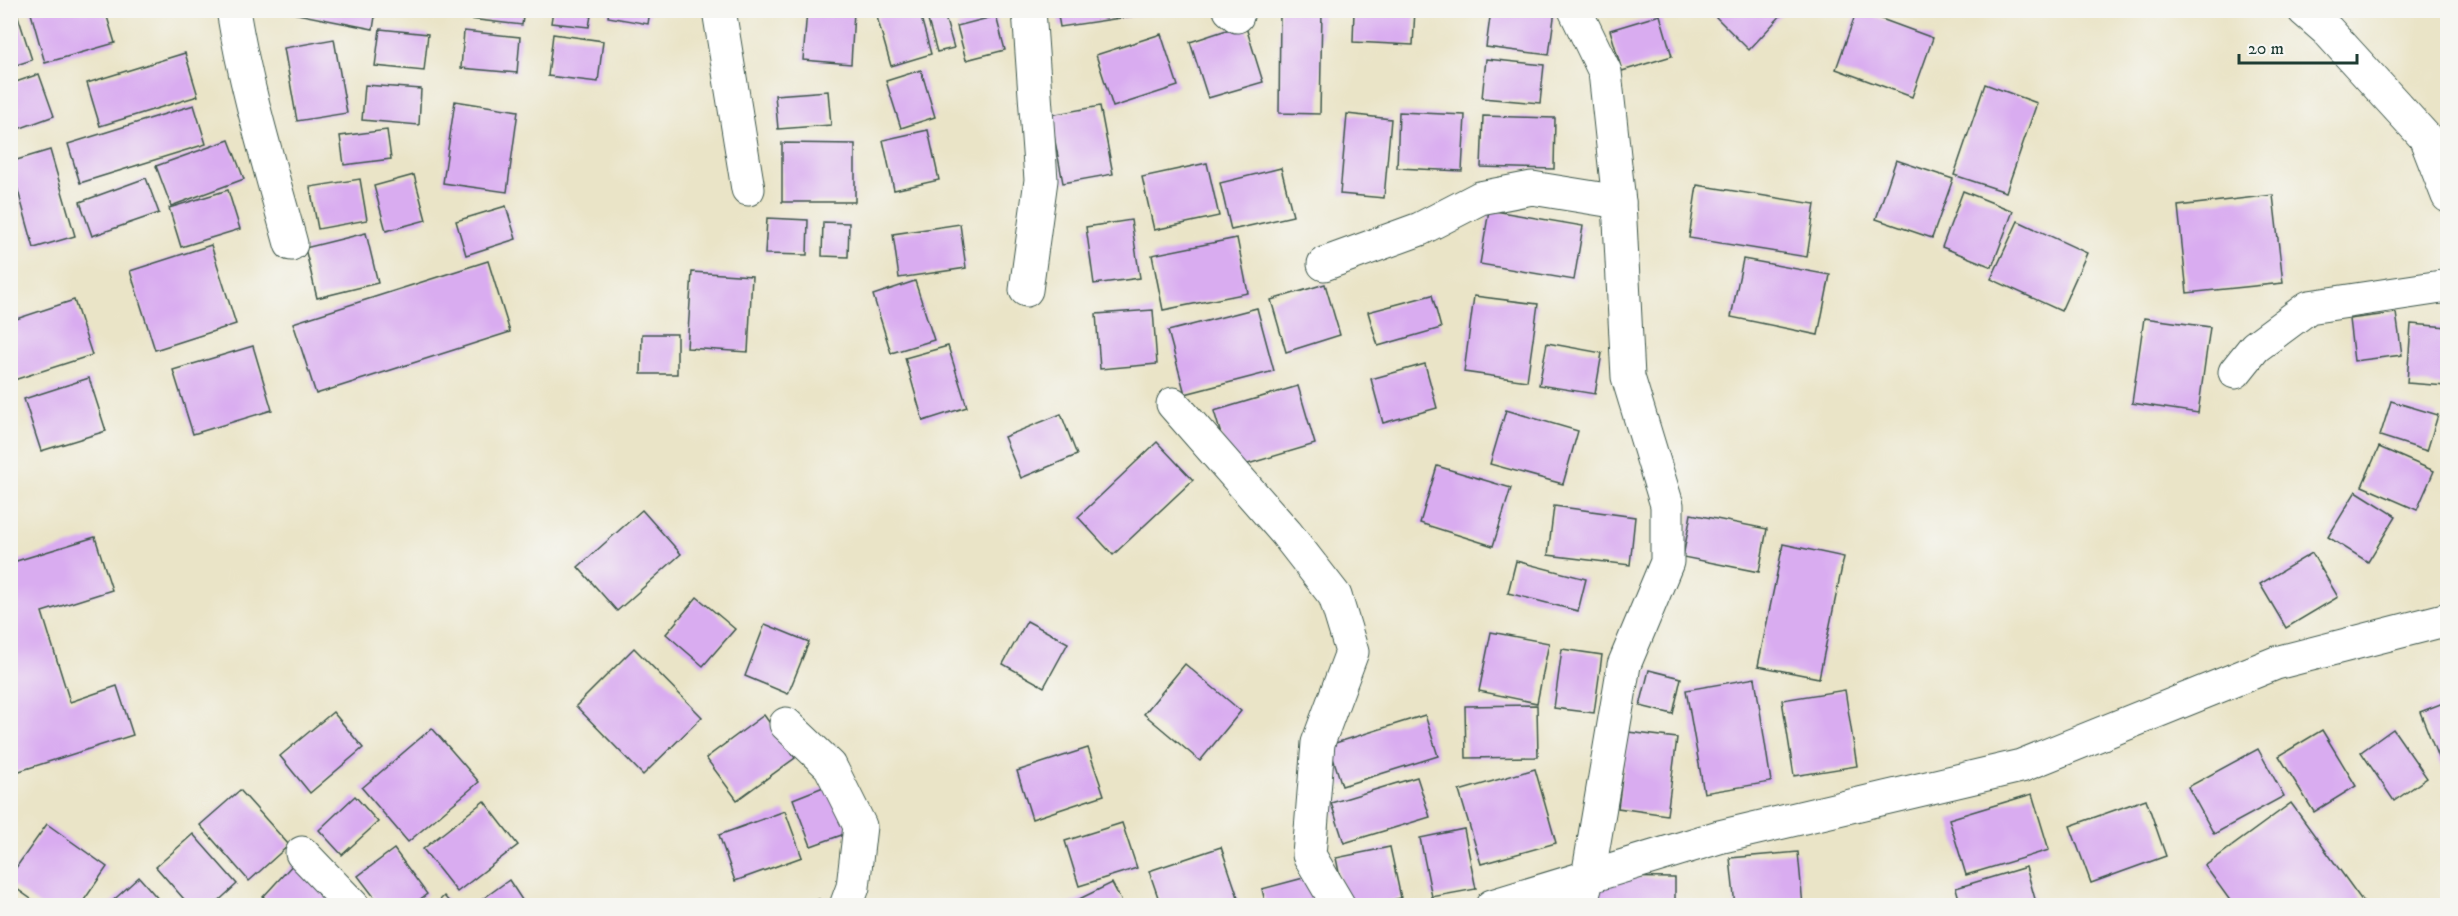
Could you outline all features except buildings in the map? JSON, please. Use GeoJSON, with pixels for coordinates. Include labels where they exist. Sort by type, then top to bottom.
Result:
{"type":"FeatureCollection","features":[{"type":"Feature","properties":{"kind":"street"},"geometry":{"type":"LineString","coordinates":[[233,10],[258,125],[291,244]]}},
{"type":"Feature","properties":{"kind":"street"},"geometry":{"type":"LineString","coordinates":[[719,10],[748,189]]}},
{"type":"Feature","properties":{"kind":"street"},"geometry":{"type":"LineString","coordinates":[[1026,290],[1041,180],[1029,10]]}},
{"type":"Feature","properties":{"kind":"street"},"geometry":{"type":"LineString","coordinates":[[1575,10],[1605,72],[1619,201],[1628,377],[1667,505],[1667,562],[1624,665],[1584,891]]}},
{"type":"Feature","properties":{"kind":"street"},"geometry":{"type":"LineString","coordinates":[[2304,10],[2328,31],[2425,137],[2448,196]]}},
{"type":"Feature","properties":{"kind":"street"},"geometry":{"type":"LineString","coordinates":[[1324,264],[1420,229],[1480,198],[1532,188],[1619,201]]}},
{"type":"Feature","properties":{"kind":"street"},"geometry":{"type":"LineString","coordinates":[[2235,372],[2255,347],[2309,307],[2448,286]]}},
{"type":"Feature","properties":{"kind":"street"},"geometry":{"type":"LineString","coordinates":[[1173,404],[1286,533],[1335,596],[1352,651],[1318,743],[1309,855],[1339,906]]}},
{"type":"Feature","properties":{"kind":"street"},"geometry":{"type":"LineString","coordinates":[[1492,906],[1584,891],[1719,837],[2021,766],[2276,663],[2448,620]]}},
{"type":"Feature","properties":{"kind":"street"},"geometry":{"type":"LineString","coordinates":[[786,724],[830,766],[860,826],[853,887],[846,906]]}},
{"type":"Feature","properties":{"kind":"street"},"geometry":{"type":"LineString","coordinates":[[302,853],[353,906]]}}]}
